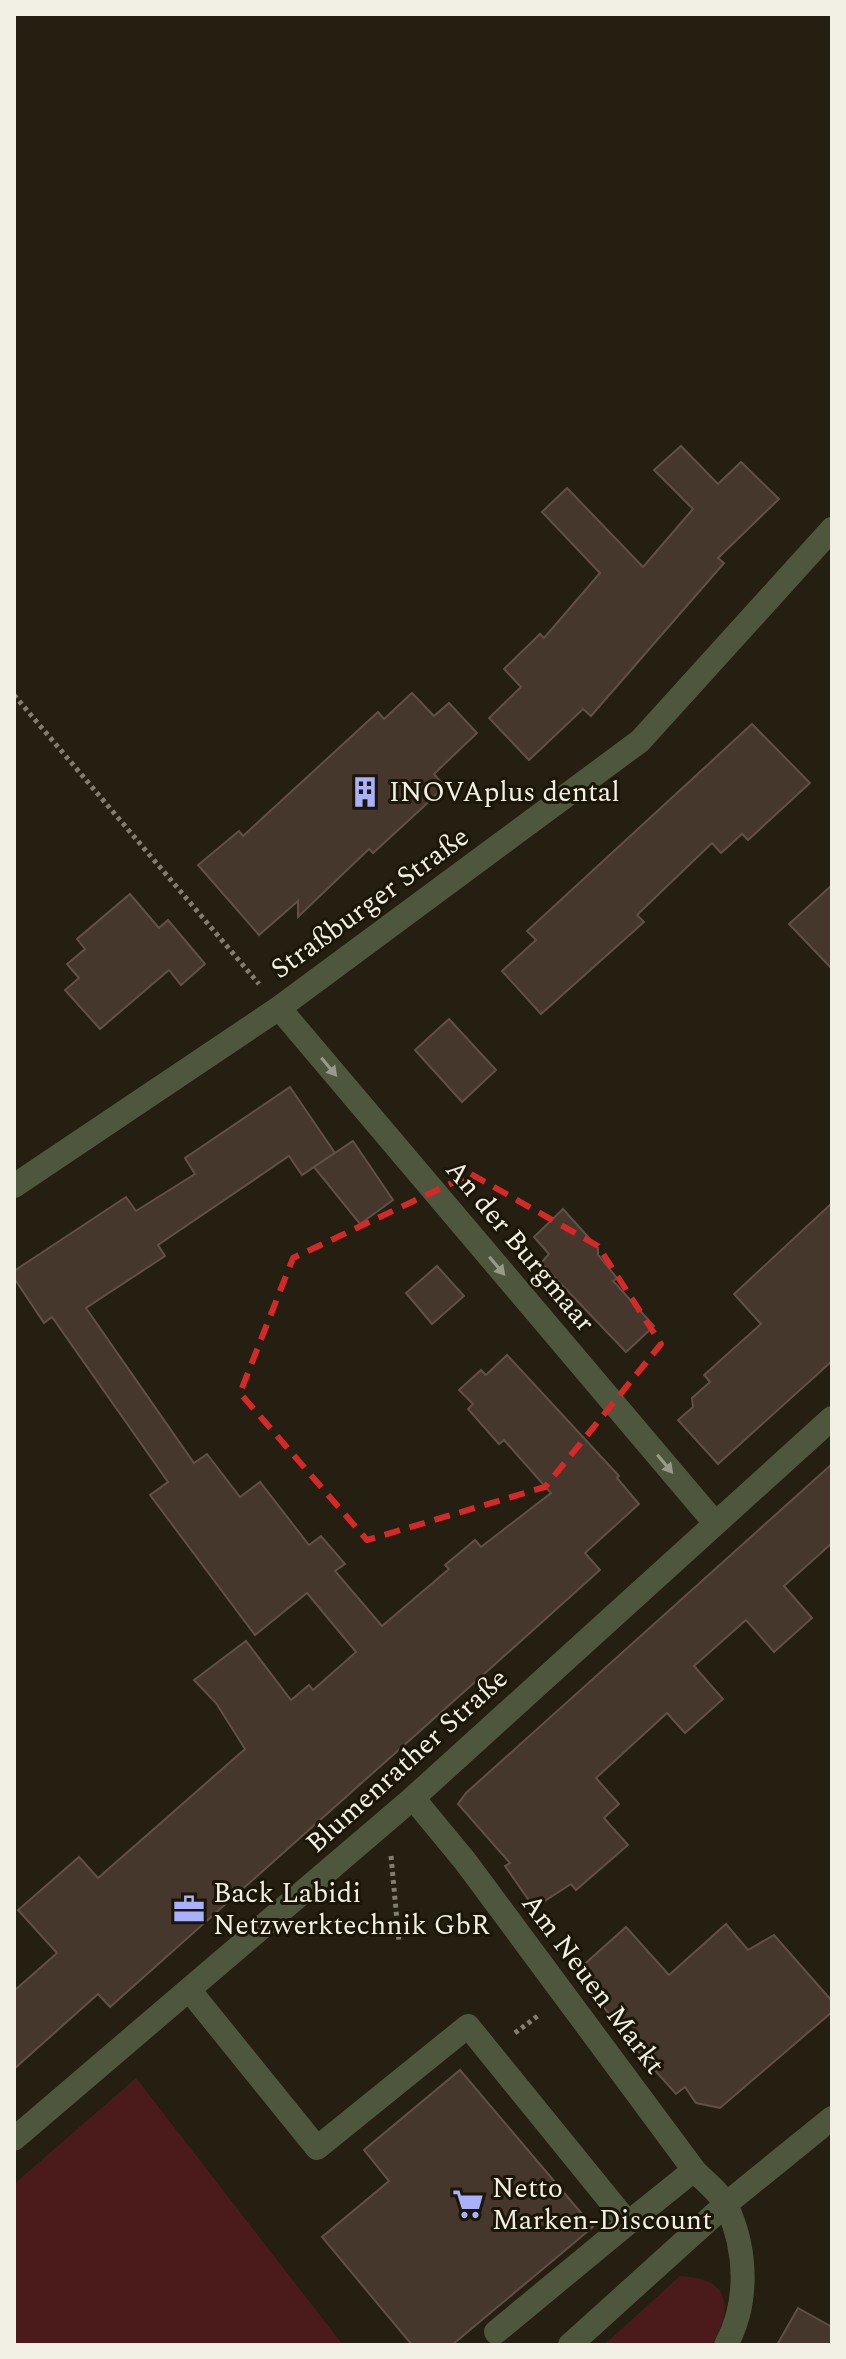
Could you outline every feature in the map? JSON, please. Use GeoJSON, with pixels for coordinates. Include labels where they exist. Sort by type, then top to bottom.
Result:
{"type":"FeatureCollection","features":[{"type":"Feature","properties":{"kind":"street","name":"Straßburger Straße"},"geometry":{"type":"LineString","coordinates":[[14,1186],[279,1008],[640,741],[832,529]]}},
{"type":"Feature","properties":{"kind":"street","name":"An der Burgmaar"},"geometry":{"type":"LineString","coordinates":[[279,1008],[715,1523]]}},
{"type":"Feature","properties":{"kind":"street","name":"Blumenrather Straße"},"geometry":{"type":"LineString","coordinates":[[14,2139],[413,1798],[832,1418]]}},
{"type":"Feature","properties":{"kind":"street","name":"Am Neuen Markt"},"geometry":{"type":"LineString","coordinates":[[413,1798],[694,2170],[726,2204]]}},
{"type":"Feature","properties":{"kind":"street"},"geometry":{"type":"LineString","coordinates":[[190,1991],[317,2148],[468,2026],[628,2223]]}},
{"type":"Feature","properties":{"kind":"street"},"geometry":{"type":"LineString","coordinates":[[570,2345],[726,2204],[832,2118]]}},
{"type":"Feature","properties":{"kind":"street"},"geometry":{"type":"LineString","coordinates":[[496,2332],[694,2170]]}},
{"type":"Feature","properties":{"kind":"street"},"geometry":{"type":"LineString","coordinates":[[726,2204],[744,2262],[738,2322],[726,2345]]}},
{"type":"Feature","properties":{"kind":"path"},"geometry":{"type":"LineString","coordinates":[[14,695],[279,1008]]}},
{"type":"Feature","properties":{"kind":"path"},"geometry":{"type":"LineString","coordinates":[[383,1824],[395,1870],[399,1942]]}},
{"type":"Feature","properties":{"kind":"path"},"geometry":{"type":"LineString","coordinates":[[489,2053],[564,1995]]}},
{"type":"Feature","properties":{"kind":"highlighted area"},"geometry":{"type":"Polygon","coordinates":[[[471,1174],[598,1246],[661,1344],[545,1487],[367,1540],[240,1393],[293,1258],[471,1174]]]}},
{"type":"Feature","properties":{"kind":"shaded area"},"geometry":{"type":"Polygon","coordinates":[[[136,2078],[343,2345],[14,2345],[14,2184],[136,2078]]]}},
{"type":"Feature","properties":{"kind":"shaded area"},"geometry":{"type":"Polygon","coordinates":[[[680,2276],[709,2282],[723,2297],[723,2318],[712,2345],[604,2345],[680,2276]]]}},
{"type":"Feature","properties":{"kind":"building"},"geometry":{"type":"Polygon","coordinates":[[[681,446],[718,484],[741,462],[779,499],[718,558],[724,563],[591,716],[583,709],[529,760],[489,718],[521,687],[504,669],[540,634],[544,638],[600,573],[542,512],[567,488],[643,567],[693,509],[654,470],[681,446]]]}},
{"type":"Feature","properties":{"kind":"building"},"geometry":{"type":"Polygon","coordinates":[[[412,693],[434,716],[449,703],[477,733],[434,774],[445,787],[373,853],[369,849],[298,917],[298,901],[259,935],[198,865],[239,831],[243,836],[378,712],[384,719],[412,693]]]}},
{"type":"Feature","properties":{"kind":"building"},"geometry":{"type":"Polygon","coordinates":[[[752,724],[810,783],[748,840],[742,834],[721,853],[712,843],[637,915],[644,922],[541,1014],[502,971],[536,940],[527,931],[752,724]]]}},
{"type":"Feature","properties":{"kind":"building"},"geometry":{"type":"Polygon","coordinates":[[[832,885],[832,969],[789,924],[832,885]]]}},
{"type":"Feature","properties":{"kind":"building"},"geometry":{"type":"Polygon","coordinates":[[[130,894],[159,928],[168,920],[205,964],[181,985],[169,970],[100,1029],[65,990],[79,978],[67,964],[85,949],[77,939],[130,894]]]}},
{"type":"Feature","properties":{"kind":"building"},"geometry":{"type":"Polygon","coordinates":[[[449,1019],[496,1070],[462,1102],[415,1050],[449,1019]]]}},
{"type":"Feature","properties":{"kind":"building"},"geometry":{"type":"Polygon","coordinates":[[[290,1087],[335,1153],[302,1175],[289,1156],[158,1245],[165,1256],[86,1308],[194,1463],[207,1454],[240,1497],[260,1482],[309,1545],[321,1536],[345,1564],[335,1571],[382,1626],[449,1569],[445,1565],[475,1540],[481,1547],[551,1493],[504,1440],[499,1444],[468,1409],[473,1404],[459,1390],[481,1370],[486,1375],[507,1355],[619,1476],[617,1478],[639,1504],[585,1553],[600,1570],[110,2007],[98,1994],[14,2069],[14,1991],[57,1953],[18,1910],[79,1857],[98,1878],[245,1749],[216,1703],[194,1680],[246,1641],[291,1700],[309,1685],[313,1690],[356,1652],[307,1593],[255,1635],[150,1495],[168,1482],[52,1317],[44,1323],[14,1278],[14,1271],[126,1197],[136,1211],[195,1174],[185,1158],[290,1087]]]}},
{"type":"Feature","properties":{"kind":"building"},"geometry":{"type":"Polygon","coordinates":[[[353,1141],[393,1200],[360,1224],[314,1167],[353,1141]]]}},
{"type":"Feature","properties":{"kind":"building"},"geometry":{"type":"Polygon","coordinates":[[[832,1203],[832,1361],[718,1464],[678,1420],[693,1407],[692,1398],[710,1382],[704,1375],[761,1324],[734,1294],[832,1203]]]}},
{"type":"Feature","properties":{"kind":"building"},"geometry":{"type":"Polygon","coordinates":[[[563,1209],[598,1248],[598,1255],[617,1278],[613,1281],[654,1326],[626,1352],[541,1263],[549,1254],[534,1237],[563,1209]]]}},
{"type":"Feature","properties":{"kind":"building"},"geometry":{"type":"Polygon","coordinates":[[[437,1266],[464,1296],[432,1324],[406,1293],[437,1266]]]}},
{"type":"Feature","properties":{"kind":"building"},"geometry":{"type":"Polygon","coordinates":[[[832,1464],[832,1543],[784,1586],[812,1618],[774,1652],[746,1620],[694,1666],[723,1699],[685,1733],[667,1713],[596,1778],[619,1804],[604,1818],[628,1845],[576,1890],[571,1884],[534,1908],[505,1866],[510,1863],[458,1804],[466,1793],[832,1464]]]}},
{"type":"Feature","properties":{"kind":"building"},"geometry":{"type":"Polygon","coordinates":[[[726,1924],[748,1950],[774,1935],[832,2001],[832,2012],[720,2108],[696,2103],[685,2087],[676,2094],[624,2036],[578,1970],[626,1927],[669,1975],[726,1924]]]}},
{"type":"Feature","properties":{"kind":"building","name":"Netto Marken-Discount"},"geometry":{"type":"Polygon","coordinates":[[[460,2070],[593,2227],[452,2345],[412,2345],[322,2237],[389,2181],[364,2150],[460,2070]]]}},
{"type":"Feature","properties":{"kind":"building"},"geometry":{"type":"Polygon","coordinates":[[[798,2308],[832,2327],[832,2345],[777,2345],[798,2308]]]}},
{"type":"Feature","properties":{"kind":"place","name":"INOVAplus dental"},"geometry":{"type":"Point","coordinates":[365,792]}},
{"type":"Feature","properties":{"kind":"place","name":"Back Labidi Netzwerktechnik GbR"},"geometry":{"type":"Point","coordinates":[189,1909]}},
{"type":"Feature","properties":{"kind":"place","name":"Netto Marken-Discount"},"geometry":{"type":"Point","coordinates":[468,2204]}}]}
